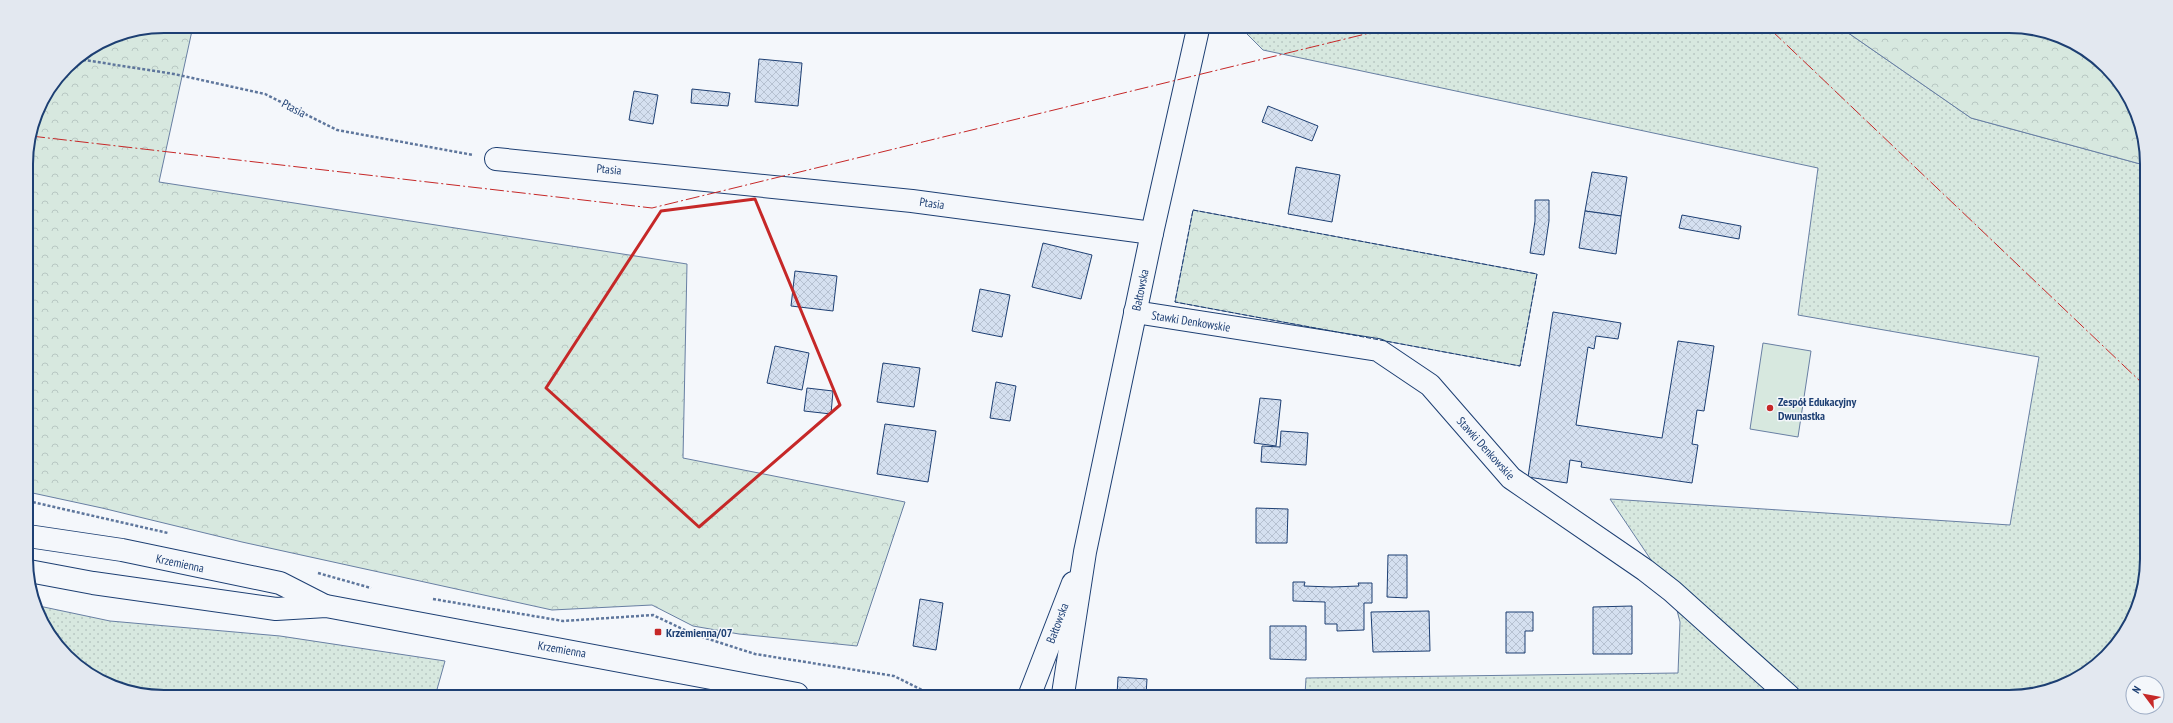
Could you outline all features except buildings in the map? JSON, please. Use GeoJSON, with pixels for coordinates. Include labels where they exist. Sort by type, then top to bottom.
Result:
{"type":"FeatureCollection","features":[{"type":"Feature","properties":{"kind":"main road","name":"Bałtowska"},"geometry":{"type":"LineString","coordinates":[[1064,690],[1085,552],[1152,233],[1197,33]]}},
{"type":"Feature","properties":{"kind":"main road","name":"Ptasia"},"geometry":{"type":"LineString","coordinates":[[496,159],[912,200],[1152,233]]}},
{"type":"Feature","properties":{"kind":"main road","name":"Stawki Denkowskie"},"geometry":{"type":"LineString","coordinates":[[1136,312],[1378,350],[1430,385],[1511,478],[1672,591],[1782,690]]}},
{"type":"Feature","properties":{"kind":"main road","name":"Krzemienna"},"geometry":{"type":"LineString","coordinates":[[33,537],[122,550],[280,583],[326,606]]}},
{"type":"Feature","properties":{"kind":"main road","name":"Bałtowska"},"geometry":{"type":"LineString","coordinates":[[1032,690],[1085,552]]}},
{"type":"Feature","properties":{"kind":"main road","name":"Krzemienna"},"geometry":{"type":"LineString","coordinates":[[34,572],[93,583],[276,609],[326,606],[776,690]]}},
{"type":"Feature","properties":{"kind":"path","name":"Ptasia"},"geometry":{"type":"LineString","coordinates":[[85,60],[174,74],[264,94],[337,130],[496,159]]}},
{"type":"Feature","properties":{"kind":"path"},"geometry":{"type":"LineString","coordinates":[[33,503],[170,533]]}},
{"type":"Feature","properties":{"kind":"path"},"geometry":{"type":"LineString","coordinates":[[314,572],[374,588]]}},
{"type":"Feature","properties":{"kind":"path"},"geometry":{"type":"LineString","coordinates":[[429,598],[563,621],[653,615],[692,634],[755,654],[894,676],[922,690]]}},
{"type":"Feature","properties":{"kind":"highlighted area"},"geometry":{"type":"Polygon","coordinates":[[[755,199],[840,405],[699,527],[546,388],[661,211],[755,199]]]}},
{"type":"Feature","properties":{"kind":"green space"},"geometry":{"type":"Polygon","coordinates":[[[164,33],[191,33],[159,182],[687,264],[683,458],[905,502],[857,646],[739,634],[693,626],[652,605],[552,610],[242,542],[33,493],[34,147],[37,130],[43,114],[55,91],[78,66],[91,55],[122,40],[147,34],[164,33]]]}},
{"type":"Feature","properties":{"kind":"green space"},"geometry":{"type":"Polygon","coordinates":[[[1246,33],[1848,33],[1971,118],[2140,164],[2140,559],[2136,593],[2130,609],[2118,632],[2095,657],[2082,668],[2059,680],[2043,686],[2017,690],[1305,690],[1306,678],[1678,673],[1680,622],[1672,591],[1610,499],[2010,525],[2039,357],[1798,315],[1818,168],[1263,50],[1246,33]]]}},
{"type":"Feature","properties":{"kind":"green space"},"geometry":{"type":"Polygon","coordinates":[[[1848,33],[2009,33],[2043,37],[2059,43],[2082,55],[2107,78],[2118,91],[2133,122],[2139,147],[2140,164],[1971,118],[1848,33]]]}},
{"type":"Feature","properties":{"kind":"green space"},"geometry":{"type":"Polygon","coordinates":[[[1193,210],[1537,274],[1520,366],[1175,302],[1193,210]]]}},
{"type":"Feature","properties":{"kind":"green space"},"geometry":{"type":"Polygon","coordinates":[[[1763,343],[1811,351],[1798,437],[1750,429],[1763,343]]]}},
{"type":"Feature","properties":{"kind":"green space"},"geometry":{"type":"Polygon","coordinates":[[[43,607],[110,621],[280,636],[445,661],[437,690],[147,689],[122,683],[91,668],[66,645],[55,632],[43,607]]]}},
{"type":"Feature","properties":{"kind":"fence"},"geometry":{"type":"LineString","coordinates":[[1193,210],[1537,274],[1520,366],[1175,302],[1193,210]]}},
{"type":"Feature","properties":{"kind":"power"},"geometry":{"type":"LineString","coordinates":[[36,137],[652,208],[1370,33]]}},
{"type":"Feature","properties":{"kind":"power"},"geometry":{"type":"LineString","coordinates":[[1774,33],[2140,381]]}},
{"type":"Feature","properties":{"kind":"place","name":"Zespół Edukacyjny Dwunastka"},"geometry":{"type":"Point","coordinates":[1770,408]}},
{"type":"Feature","properties":{"kind":"place","name":"Krzemienna/07"},"geometry":{"type":"Point","coordinates":[658,632]}}]}
